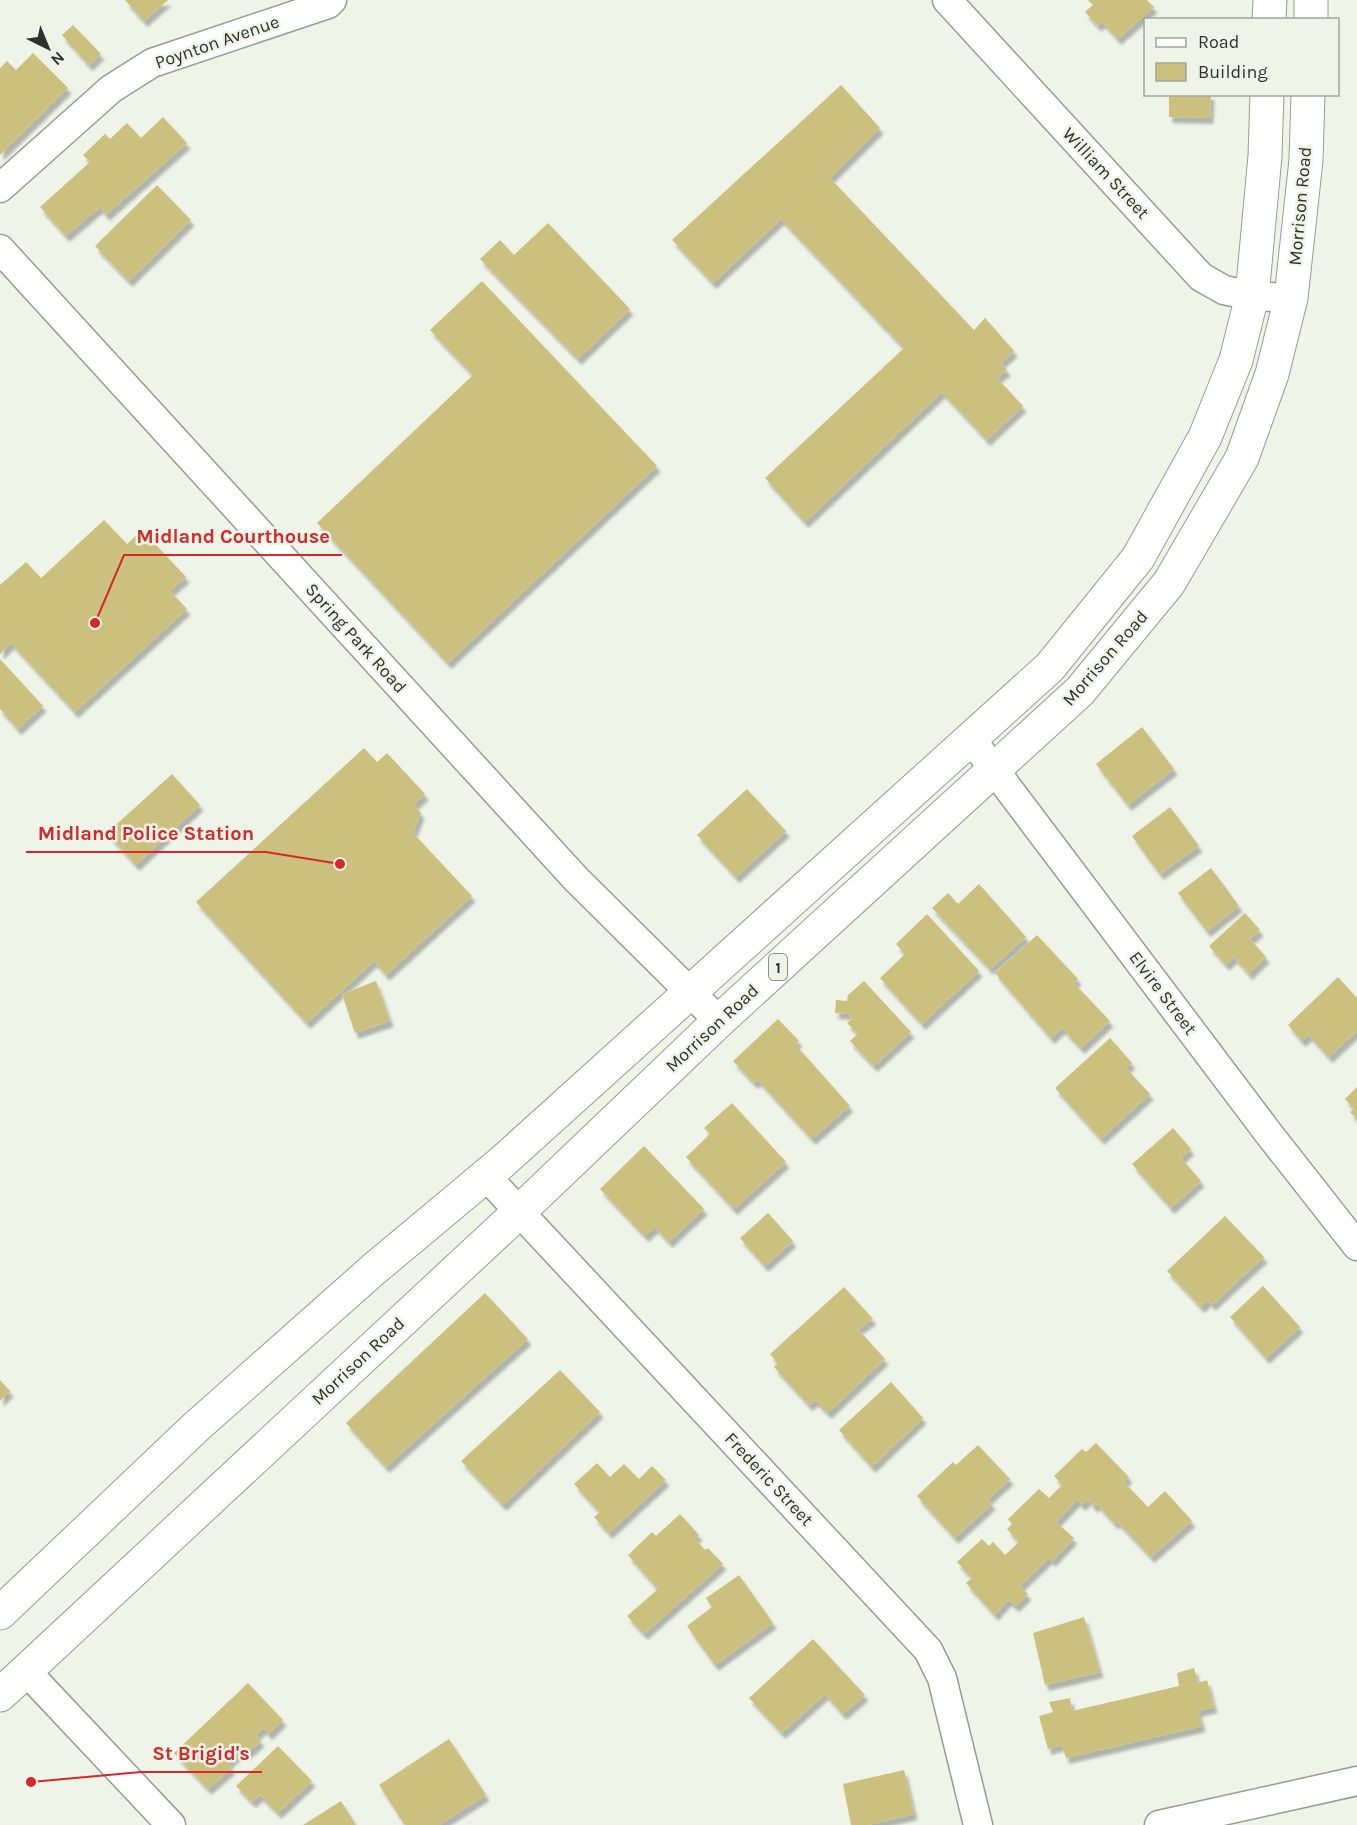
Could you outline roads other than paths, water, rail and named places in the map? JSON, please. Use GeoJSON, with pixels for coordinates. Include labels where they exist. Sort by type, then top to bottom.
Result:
{"type":"FeatureCollection","features":[{"type":"Feature","properties":{"kind":"main road"},"geometry":{"type":"LineString","coordinates":[[1269,18],[1270,0]]}},
{"type":"Feature","properties":{"kind":"main road"},"geometry":{"type":"LineString","coordinates":[[1311,0],[1311,18]]}},
{"type":"Feature","properties":{"kind":"main road","name":"Morrison Road"},"geometry":{"type":"LineString","coordinates":[[0,1613],[198,1426],[374,1269],[501,1163],[1050,667],[1138,558],[1205,437],[1236,360],[1252,296],[1265,156],[1267,96]]}},
{"type":"Feature","properties":{"kind":"main road","name":"Morrison Road"},"geometry":{"type":"LineString","coordinates":[[0,1695],[520,1211],[719,1021],[1080,691],[1169,583],[1242,458],[1272,374],[1291,298],[1306,160],[1308,96]]}},
{"type":"Feature","properties":{"kind":"street","name":"William Street"},"geometry":{"type":"LineString","coordinates":[[946,0],[1201,277],[1224,290],[1252,296],[1291,298]]}},
{"type":"Feature","properties":{"kind":"street","name":"Poynton Avenue"},"geometry":{"type":"LineString","coordinates":[[0,188],[111,90],[152,63],[328,1]]}},
{"type":"Feature","properties":{"kind":"street","name":"Spring Park Road"},"geometry":{"type":"LineString","coordinates":[[0,249],[576,879],[719,1021]]}},
{"type":"Feature","properties":{"kind":"street","name":"Elvire Street"},"geometry":{"type":"LineString","coordinates":[[971,739],[1269,1134],[1357,1246]]}},
{"type":"Feature","properties":{"kind":"street","name":"Frederic Street"},"geometry":{"type":"LineString","coordinates":[[485,1175],[928,1650],[942,1678],[978,1825]]}},
{"type":"Feature","properties":{"kind":"street"},"geometry":{"type":"LineString","coordinates":[[26,1671],[171,1825]]}},
{"type":"Feature","properties":{"kind":"street"},"geometry":{"type":"LineString","coordinates":[[1159,1825],[1357,1781]]}},
{"type":"Feature","properties":{"kind":"place","name":"Midland Courthouse"},"geometry":{"type":"Point","coordinates":[95,623]}},
{"type":"Feature","properties":{"kind":"place","name":"Midland Police Station"},"geometry":{"type":"Point","coordinates":[340,864]}},
{"type":"Feature","properties":{"kind":"place","name":"St Brigid's"},"geometry":{"type":"Point","coordinates":[31,1782]}}]}
